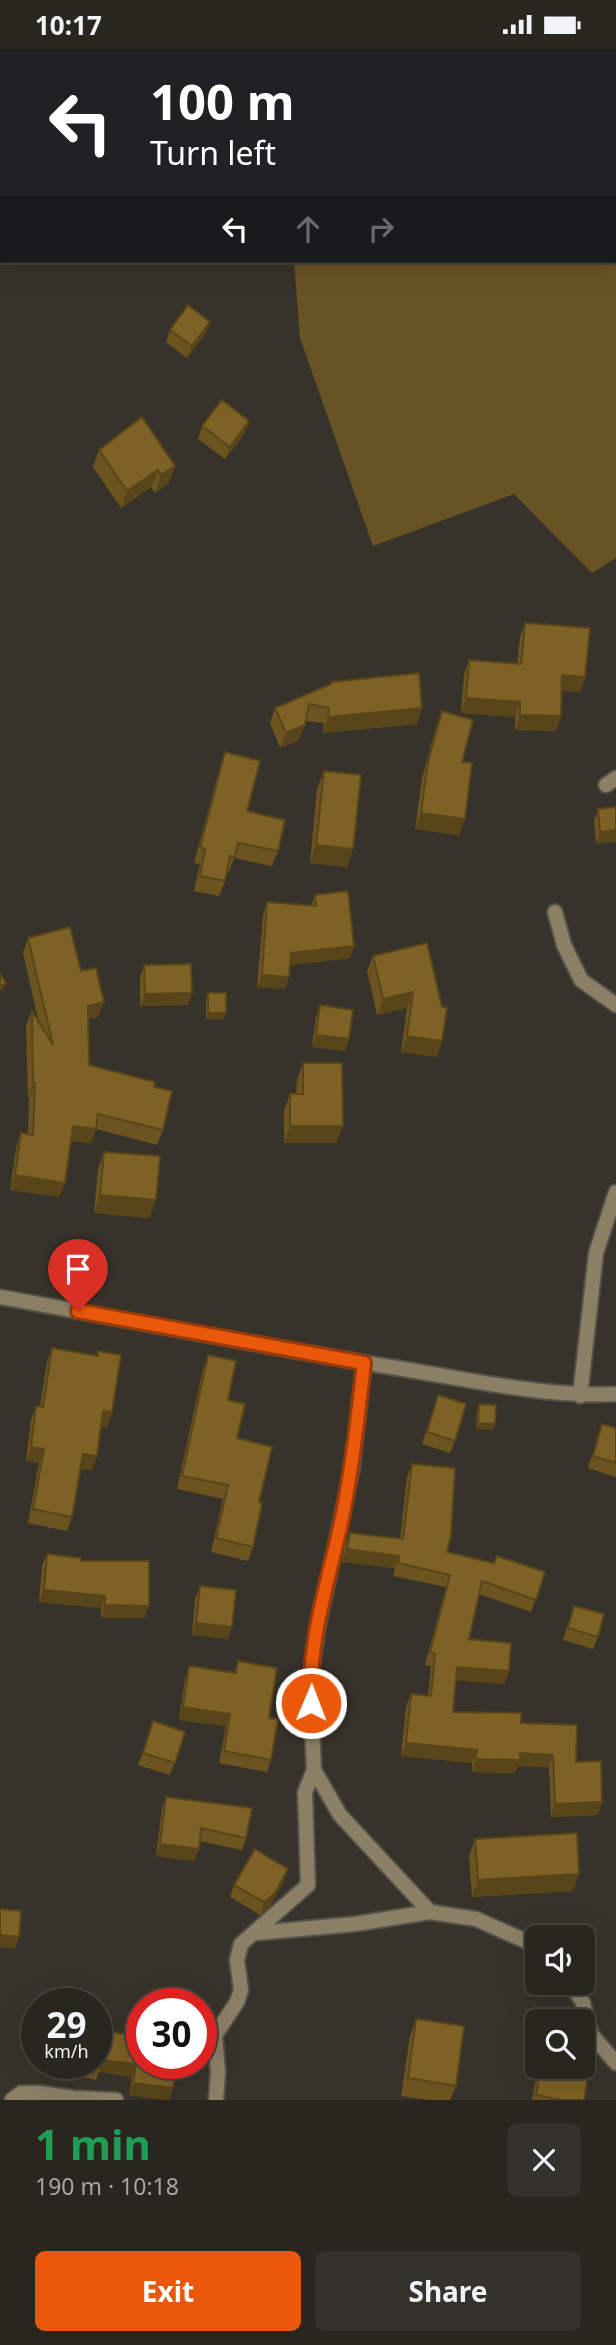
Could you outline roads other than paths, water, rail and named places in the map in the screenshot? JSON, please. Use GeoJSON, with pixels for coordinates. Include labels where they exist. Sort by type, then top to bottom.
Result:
{"type":"FeatureCollection","features":[{"type":"Feature","properties":{"kind":"street"},"geometry":{"type":"LineString","coordinates":[[555,912],[564,945],[582,980],[616,1005]]}},
{"type":"Feature","properties":{"kind":"street"},"geometry":{"type":"LineString","coordinates":[[580,1396],[596,1252],[616,1192]]}},
{"type":"Feature","properties":{"kind":"street"},"geometry":{"type":"LineString","coordinates":[[0,1297],[364,1363],[580,1396],[616,1394]]}},
{"type":"Feature","properties":{"kind":"street"},"geometry":{"type":"LineString","coordinates":[[216,2100],[218,2072],[215,2035],[237,2002],[241,1990],[237,1960],[242,1944],[309,1885],[305,1792],[314,1770],[310,1680],[318,1626],[352,1469],[364,1363]]}},
{"type":"Feature","properties":{"kind":"street"},"geometry":{"type":"LineString","coordinates":[[314,1770],[340,1815],[430,1912]]}},
{"type":"Feature","properties":{"kind":"street"},"geometry":{"type":"LineString","coordinates":[[257,1933],[355,1924],[430,1912],[476,1919],[525,1941]]}},
{"type":"Feature","properties":{"kind":"street"},"geometry":{"type":"LineString","coordinates":[[578,1995],[591,2034],[616,2063]]}},
{"type":"Feature","properties":{"kind":"street"},"geometry":{"type":"LineString","coordinates":[[12,2100],[21,2093],[40,2093],[116,2100]]}}]}
